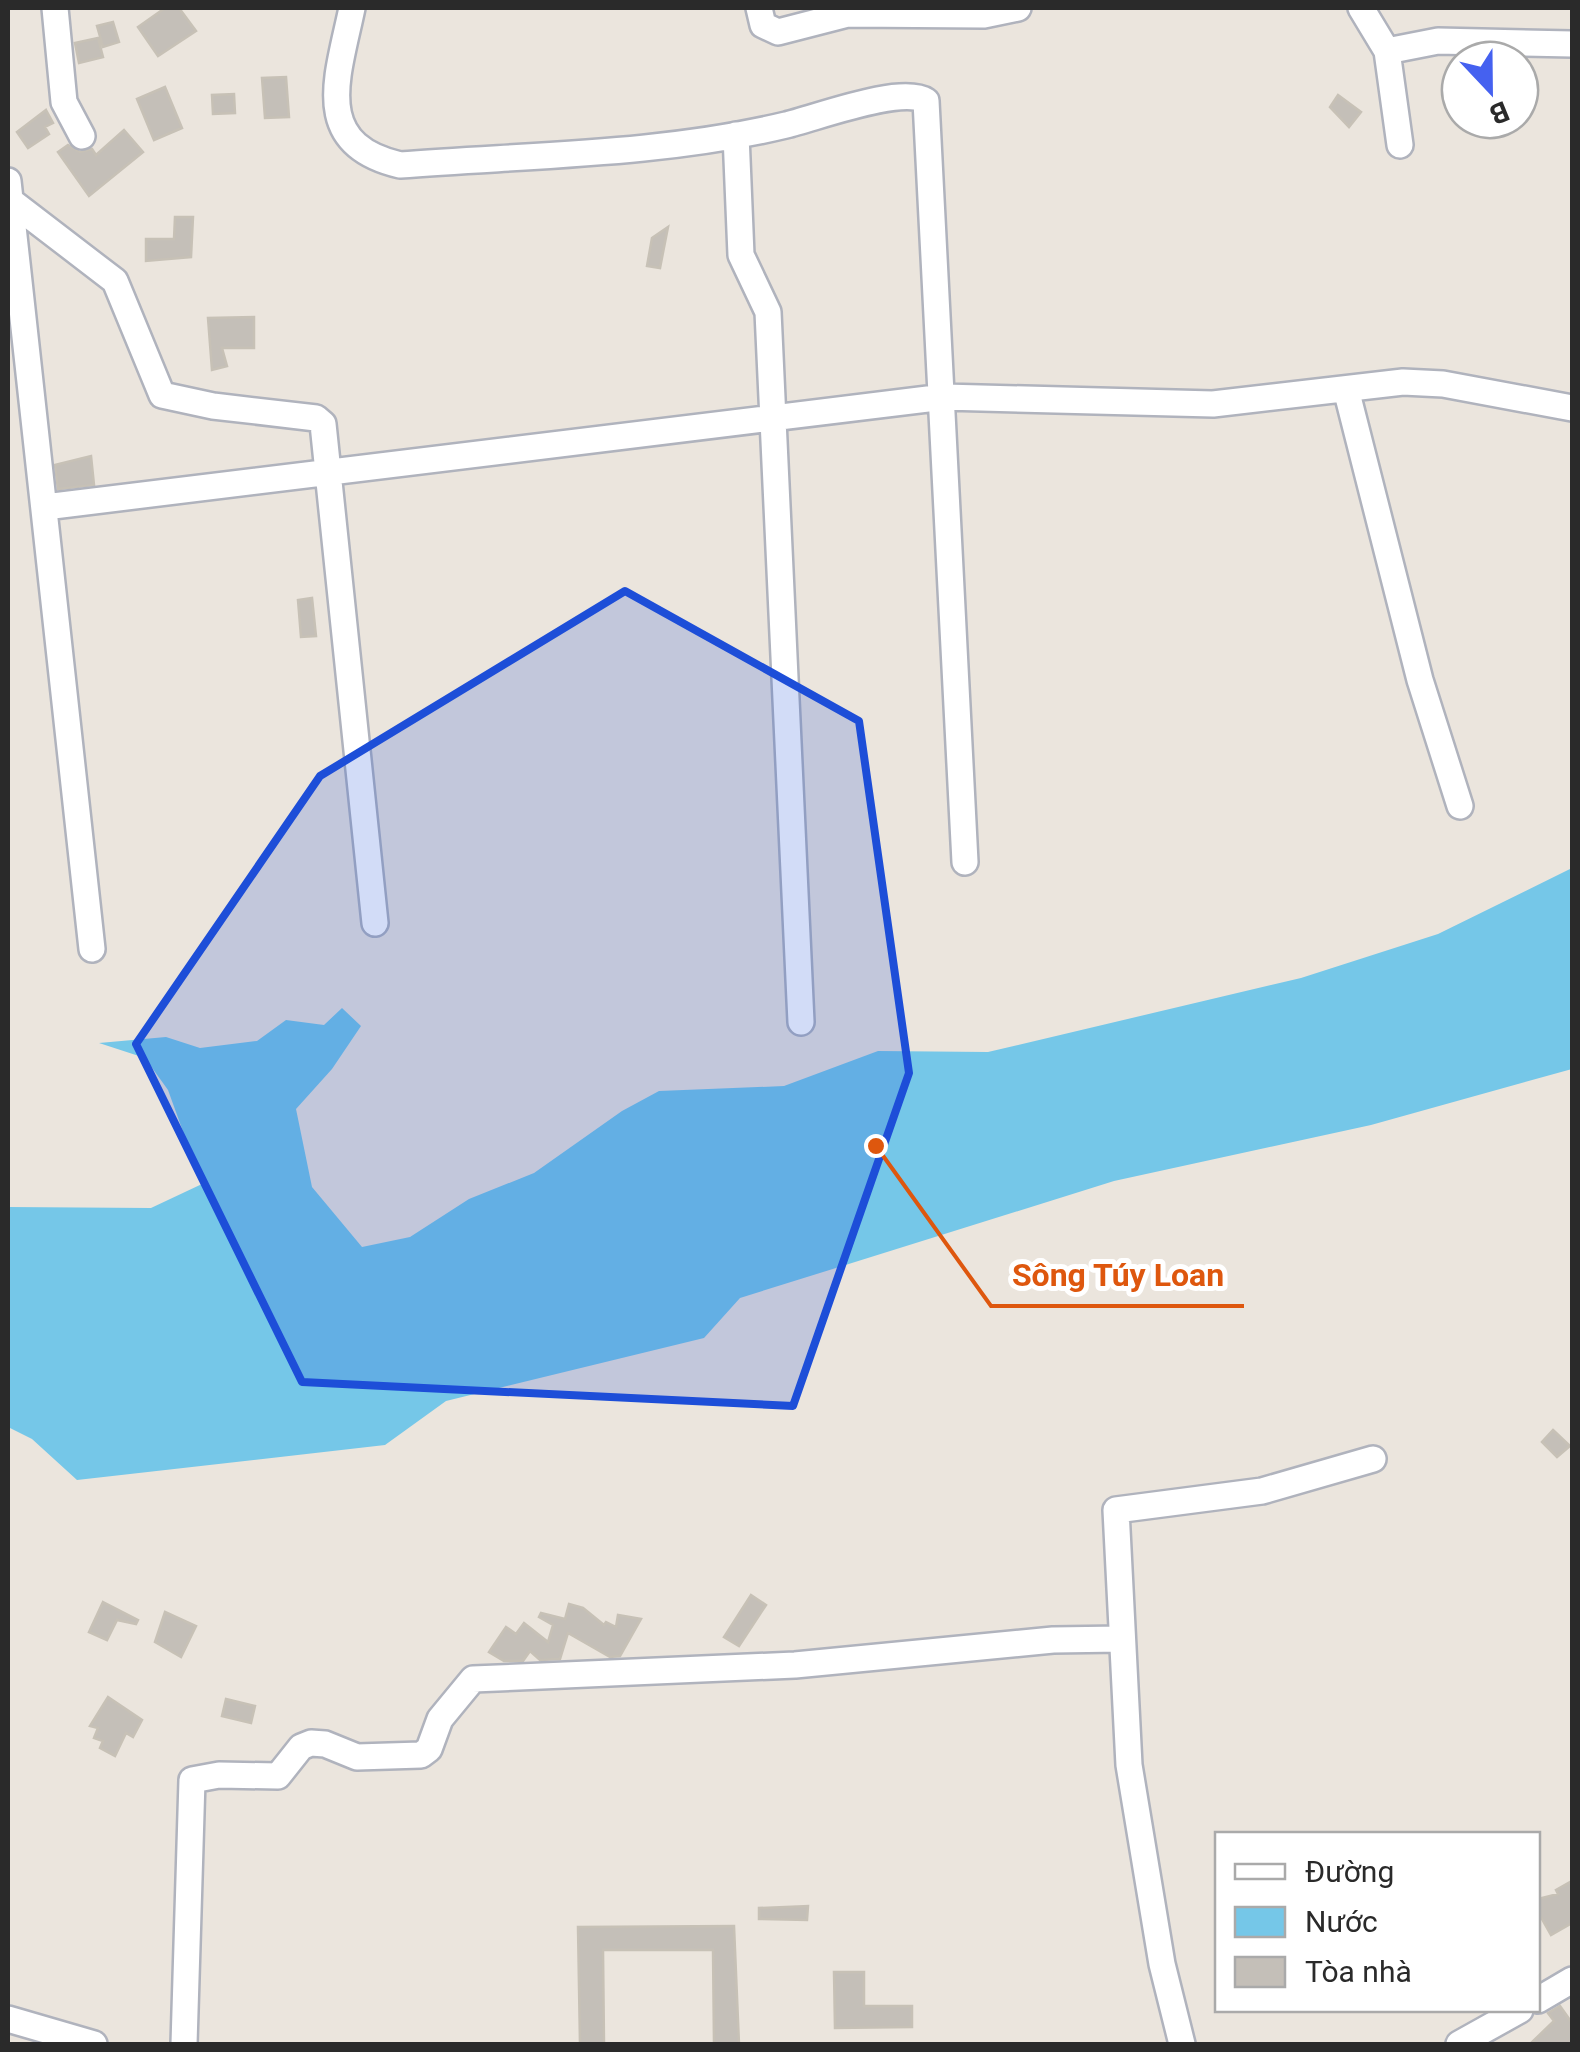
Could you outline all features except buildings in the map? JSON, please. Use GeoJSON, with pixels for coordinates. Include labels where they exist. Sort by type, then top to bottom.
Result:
{"type":"FeatureCollection","features":[{"type":"Feature","properties":{"kind":"street"},"geometry":{"type":"LineString","coordinates":[[56,8],[64,102],[82,136]]}},
{"type":"Feature","properties":{"kind":"street"},"geometry":{"type":"LineString","coordinates":[[352,8],[335,94],[343,132],[367,158],[400,166],[736,136],[871,102],[913,96],[928,104],[965,862]]}},
{"type":"Feature","properties":{"kind":"street"},"geometry":{"type":"LineString","coordinates":[[759,8],[763,25],[778,32],[848,14],[984,15],[1018,8]]}},
{"type":"Feature","properties":{"kind":"street"},"geometry":{"type":"LineString","coordinates":[[1361,8],[1386,50],[1400,145]]}},
{"type":"Feature","properties":{"kind":"street"},"geometry":{"type":"LineString","coordinates":[[1386,50],[1438,41],[1572,44]]}},
{"type":"Feature","properties":{"kind":"street"},"geometry":{"type":"LineString","coordinates":[[736,136],[739,241],[768,312],[801,1022]]}},
{"type":"Feature","properties":{"kind":"street"},"geometry":{"type":"LineString","coordinates":[[8,182],[92,949]]}},
{"type":"Feature","properties":{"kind":"street"},"geometry":{"type":"LineString","coordinates":[[8,199],[115,281],[162,395],[231,409],[316,418],[323,424],[375,923]]}},
{"type":"Feature","properties":{"kind":"street"},"geometry":{"type":"LineString","coordinates":[[45,507],[944,397],[1213,404],[1404,382],[1444,384],[1572,408]]}},
{"type":"Feature","properties":{"kind":"street"},"geometry":{"type":"LineString","coordinates":[[1346,389],[1420,680],[1460,806]]}},
{"type":"Feature","properties":{"kind":"street"},"geometry":{"type":"LineString","coordinates":[[1182,2044],[1162,1964],[1134,1798],[1115,1514],[1120,1506],[1262,1491],[1373,1459]]}},
{"type":"Feature","properties":{"kind":"street"},"geometry":{"type":"LineString","coordinates":[[184,2044],[192,1780],[219,1775],[278,1776],[302,1747],[310,1744],[325,1744],[357,1757],[422,1755],[440,1719],[472,1679],[795,1666],[1053,1640],[1121,1639]]}},
{"type":"Feature","properties":{"kind":"street"},"geometry":{"type":"LineString","coordinates":[[1540,1999],[1572,1980]]}},
{"type":"Feature","properties":{"kind":"street"},"geometry":{"type":"LineString","coordinates":[[1459,2044],[1516,2012]]}},
{"type":"Feature","properties":{"kind":"street"},"geometry":{"type":"LineString","coordinates":[[8,2019],[94,2044]]}},
{"type":"Feature","properties":{"kind":"highlighted area"},"geometry":{"type":"Polygon","coordinates":[[[625,591],[859,721],[909,1073],[793,1406],[302,1382],[136,1044],[320,776],[625,591]]]}},
{"type":"Feature","properties":{"kind":"water"},"geometry":{"type":"Polygon","coordinates":[[[1572,868],[1572,1069],[1371,1125],[1114,1181],[740,1298],[704,1338],[446,1401],[385,1445],[77,1480],[32,1439],[8,1427],[8,1207],[151,1208],[202,1184],[168,1090],[145,1058],[99,1043],[166,1037],[200,1048],[257,1041],[286,1020],[324,1025],[342,1008],[361,1026],[332,1069],[296,1109],[312,1187],[362,1247],[410,1237],[469,1199],[534,1173],[622,1111],[659,1091],[784,1086],[878,1051],[988,1052],[1301,978],[1438,934],[1572,868]]]}},
{"type":"Feature","properties":{"kind":"place","name":"Sông Túy Loan"},"geometry":{"type":"Point","coordinates":[876,1146]}}]}
